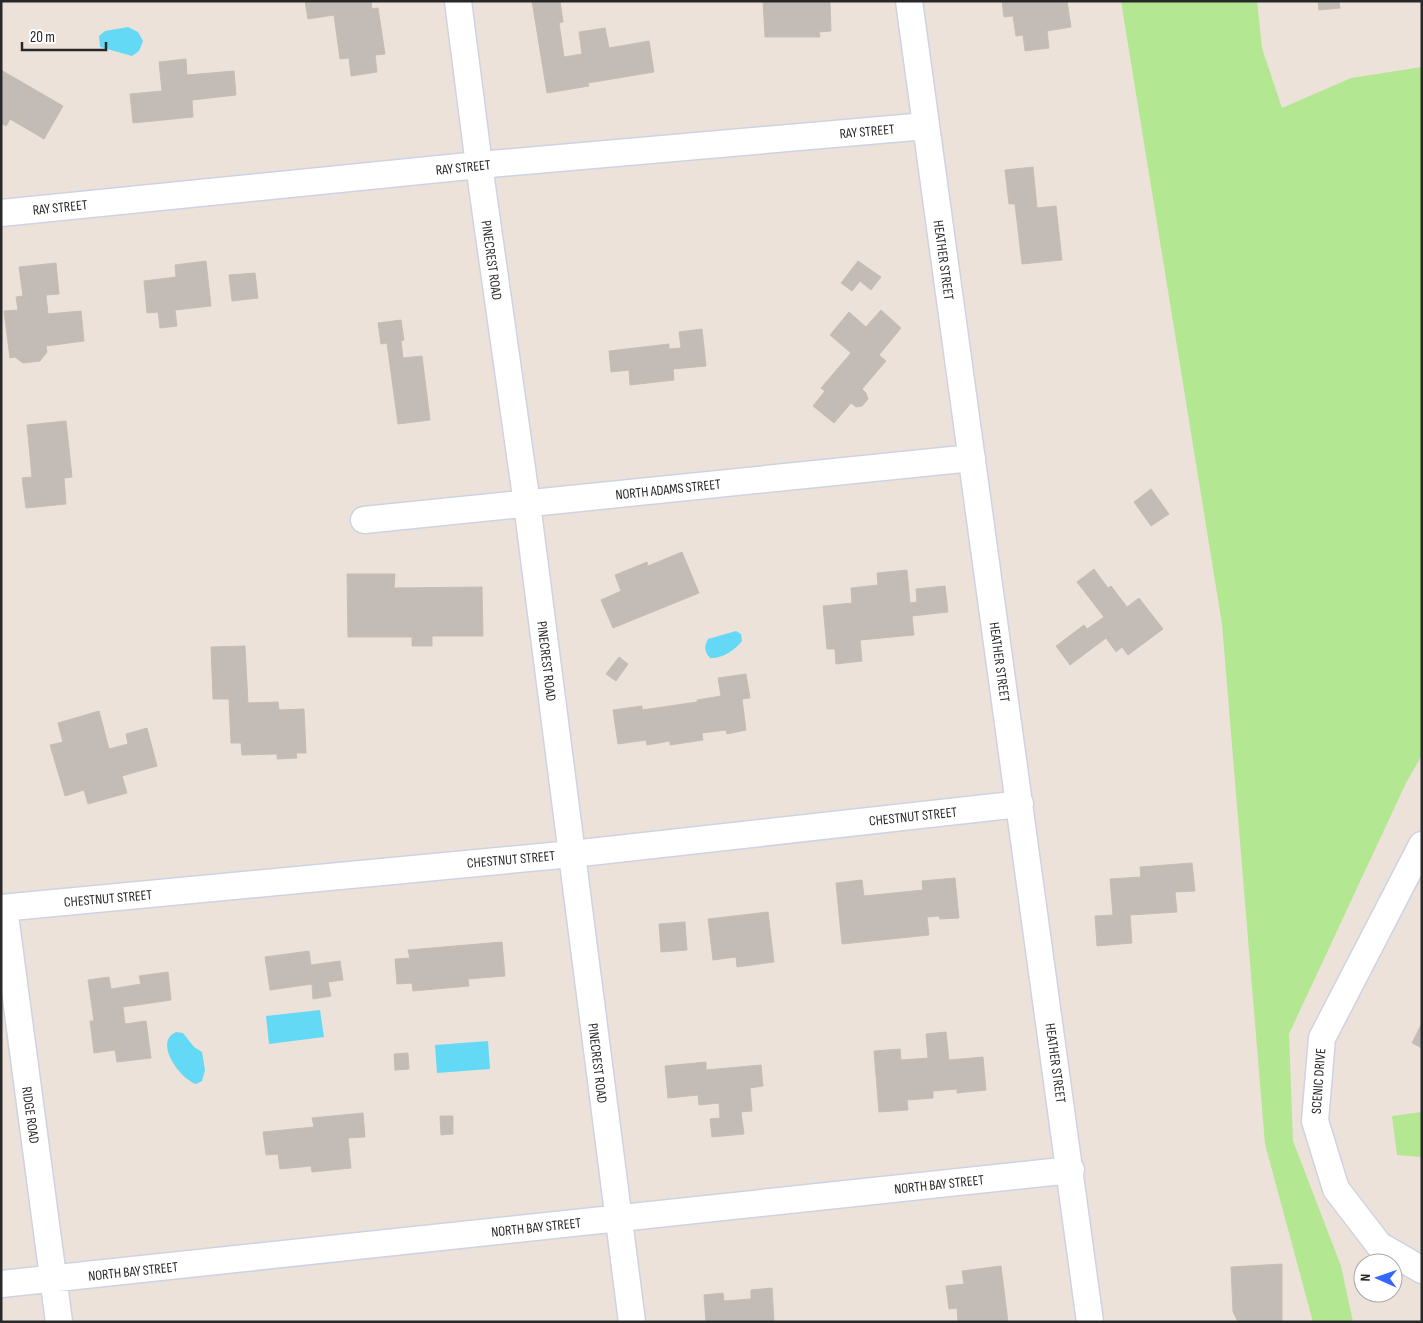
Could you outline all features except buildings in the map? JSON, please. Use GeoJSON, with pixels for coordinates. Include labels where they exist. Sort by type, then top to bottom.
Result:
{"type":"FeatureCollection","features":[{"type":"Feature","properties":{"kind":"street","name":"PINECREST ROAD"},"geometry":{"type":"LineString","coordinates":[[458,1],[527,504],[617,1218],[632,1322]]}},
{"type":"Feature","properties":{"kind":"street","name":"HEATHER STREET"},"geometry":{"type":"LineString","coordinates":[[909,1],[1071,1170],[1090,1322]]}},
{"type":"Feature","properties":{"kind":"street","name":"RAY STREET"},"geometry":{"type":"LineString","coordinates":[[1,214],[479,165],[926,126]]}},
{"type":"Feature","properties":{"kind":"street","name":"NORTH ADAMS STREET"},"geometry":{"type":"LineString","coordinates":[[364,520],[972,458]]}},
{"type":"Feature","properties":{"kind":"street","name":"CHESTNUT STREET"},"geometry":{"type":"LineString","coordinates":[[3,908],[572,854],[1020,804]]}},
{"type":"Feature","properties":{"kind":"street","name":"SCENIC DRIVE"},"geometry":{"type":"LineString","coordinates":[[1422,845],[1322,1038],[1316,1121],[1336,1189],[1379,1245],[1422,1270]]}},
{"type":"Feature","properties":{"kind":"street","name":"RIDGE ROAD"},"geometry":{"type":"LineString","coordinates":[[3,908],[59,1322]]}},
{"type":"Feature","properties":{"kind":"street","name":"NORTH BAY STREET"},"geometry":{"type":"LineString","coordinates":[[1,1284],[53,1280],[1071,1170]]}},
{"type":"Feature","properties":{"kind":"green space"},"geometry":{"type":"Polygon","coordinates":[[[1121,1],[1257,1],[1262,48],[1282,108],[1351,78],[1422,67],[1422,755],[1406,783],[1289,1034],[1293,1141],[1341,1266],[1353,1322],[1313,1322],[1265,1144],[1222,624],[1121,1]]]}},
{"type":"Feature","properties":{"kind":"green space"},"geometry":{"type":"Polygon","coordinates":[[[1422,1112],[1422,1157],[1397,1155],[1392,1116],[1422,1112]]]}},
{"type":"Feature","properties":{"kind":"water"},"geometry":{"type":"Polygon","coordinates":[[[128,27],[138,32],[143,41],[139,51],[132,56],[100,47],[99,36],[105,31],[128,27]]]}},
{"type":"Feature","properties":{"kind":"water"},"geometry":{"type":"Polygon","coordinates":[[[736,631],[741,634],[742,641],[732,651],[715,658],[710,658],[705,649],[708,639],[736,631]]]}},
{"type":"Feature","properties":{"kind":"water"},"geometry":{"type":"Polygon","coordinates":[[[320,1010],[324,1037],[269,1044],[266,1016],[320,1010]]]}},
{"type":"Feature","properties":{"kind":"water"},"geometry":{"type":"Polygon","coordinates":[[[176,1032],[183,1033],[194,1047],[202,1052],[205,1070],[202,1081],[196,1084],[183,1075],[171,1060],[167,1044],[170,1037],[176,1032]]]}},
{"type":"Feature","properties":{"kind":"water"},"geometry":{"type":"Polygon","coordinates":[[[488,1041],[490,1069],[437,1073],[435,1045],[488,1041]]]}}]}
